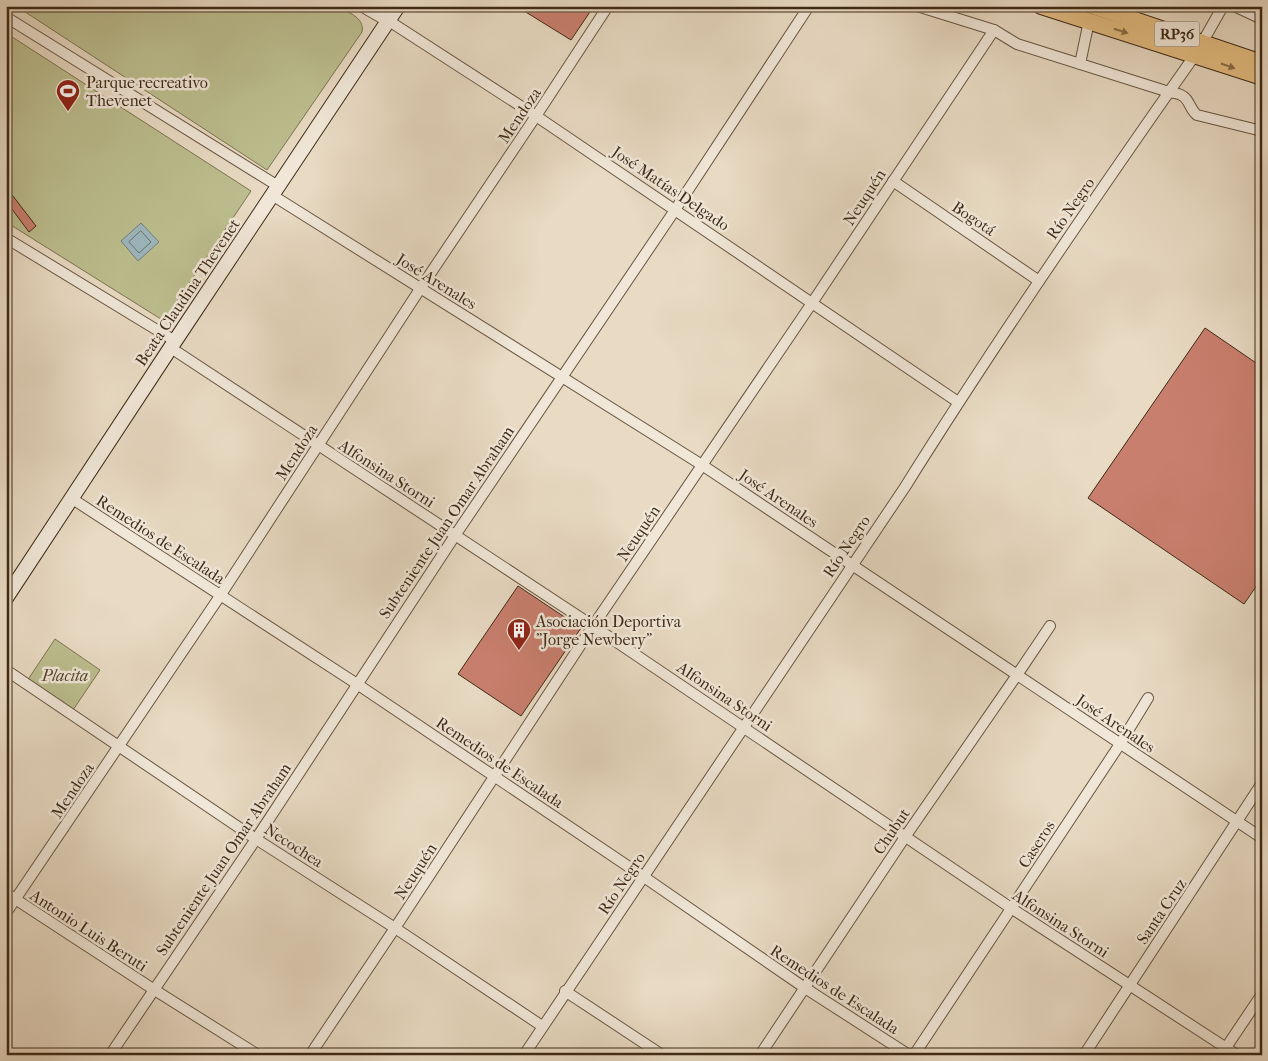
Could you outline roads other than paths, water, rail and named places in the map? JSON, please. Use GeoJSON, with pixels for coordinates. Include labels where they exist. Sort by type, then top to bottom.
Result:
{"type":"FeatureCollection","features":[{"type":"Feature","properties":{"kind":"main road","name":"Beata Claudina Thevenet"},"geometry":{"type":"LineString","coordinates":[[6,598],[398,6]]}},
{"type":"Feature","properties":{"kind":"main road","name":"RP36"},"geometry":{"type":"LineString","coordinates":[[1041,6],[1091,14],[1198,49],[1262,63]]}},
{"type":"Feature","properties":{"kind":"main road","name":"RP36"},"geometry":{"type":"LineString","coordinates":[[1198,49],[1262,78]]}},
{"type":"Feature","properties":{"kind":"street","name":"José Matías Delgado"},"geometry":{"type":"LineString","coordinates":[[364,6],[536,116],[958,402]]}},
{"type":"Feature","properties":{"kind":"street","name":"Mendoza"},"geometry":{"type":"LineString","coordinates":[[6,913],[11,896],[120,746],[608,6]]}},
{"type":"Feature","properties":{"kind":"street","name":"Subteniente Juan Omar Abraham"},"geometry":{"type":"LineString","coordinates":[[110,1055],[256,839],[456,534],[675,210],[809,6]]}},
{"type":"Feature","properties":{"kind":"street"},"geometry":{"type":"LineString","coordinates":[[917,6],[994,30],[1017,44],[1182,95],[1197,115],[1262,131]]}},
{"type":"Feature","properties":{"kind":"street","name":"Río Negro"},"geometry":{"type":"LineString","coordinates":[[524,1055],[565,991],[644,877],[905,487],[958,402],[1039,281],[1198,49],[1224,6]]}},
{"type":"Feature","properties":{"kind":"street"},"geometry":{"type":"LineString","coordinates":[[1234,6],[1262,20]]}},
{"type":"Feature","properties":{"kind":"street"},"geometry":{"type":"LineString","coordinates":[[1080,64],[1091,14]]}},
{"type":"Feature","properties":{"kind":"street","name":"José Arenales"},"geometry":{"type":"LineString","coordinates":[[6,17],[275,190],[420,289],[702,465],[1262,838]]}},
{"type":"Feature","properties":{"kind":"street","name":"Neuquén"},"geometry":{"type":"LineString","coordinates":[[310,1055],[396,928],[593,626],[812,304],[994,30]]}},
{"type":"Feature","properties":{"kind":"street","name":"Bogotá"},"geometry":{"type":"LineString","coordinates":[[893,181],[1039,281]]}},
{"type":"Feature","properties":{"kind":"street","name":"Alfonsina Storni"},"geometry":{"type":"LineString","coordinates":[[6,238],[173,344],[318,446],[456,534],[905,837],[1129,985],[1223,1051],[1237,1055]]}},
{"type":"Feature","properties":{"kind":"street","name":"Remedios de Escalada"},"geometry":{"type":"LineString","coordinates":[[71,498],[357,684],[805,988],[909,1055]]}},
{"type":"Feature","properties":{"kind":"street","name":"Chubut"},"geometry":{"type":"LineString","coordinates":[[760,1055],[905,837],[1050,626]]}},
{"type":"Feature","properties":{"kind":"street","name":"Necochea"},"geometry":{"type":"LineString","coordinates":[[6,670],[256,839],[396,928],[542,1026]]}},
{"type":"Feature","properties":{"kind":"street","name":"Caseros"},"geometry":{"type":"LineString","coordinates":[[914,1055],[1120,744],[1148,698]]}},
{"type":"Feature","properties":{"kind":"street","name":"Santa Cruz"},"geometry":{"type":"LineString","coordinates":[[1084,1055],[1262,783]]}},
{"type":"Feature","properties":{"kind":"street","name":"Antonio Luis Beruti"},"geometry":{"type":"LineString","coordinates":[[11,896],[153,990],[258,1055]]}},
{"type":"Feature","properties":{"kind":"street"},"geometry":{"type":"LineString","coordinates":[[565,991],[662,1055]]}},
{"type":"Feature","properties":{"kind":"street"},"geometry":{"type":"LineString","coordinates":[[1223,1051],[1262,994]]}},
{"type":"Feature","properties":{"kind":"water"},"geometry":{"type":"Polygon","coordinates":[[[141,223],[159,242],[138,261],[121,241],[141,223]]]}},
{"type":"Feature","properties":{"kind":"place","name":"Parque recreativo Thevenet"},"geometry":{"type":"Point","coordinates":[68,112]}},
{"type":"Feature","properties":{"kind":"place","name":"Asociación Deportiva \"Jorge Newbery\""},"geometry":{"type":"Point","coordinates":[519,651]}},
{"type":"Feature","properties":{"kind":"park label","name":"Placita"},"geometry":{"type":"Point","coordinates":[65,675]}}]}
